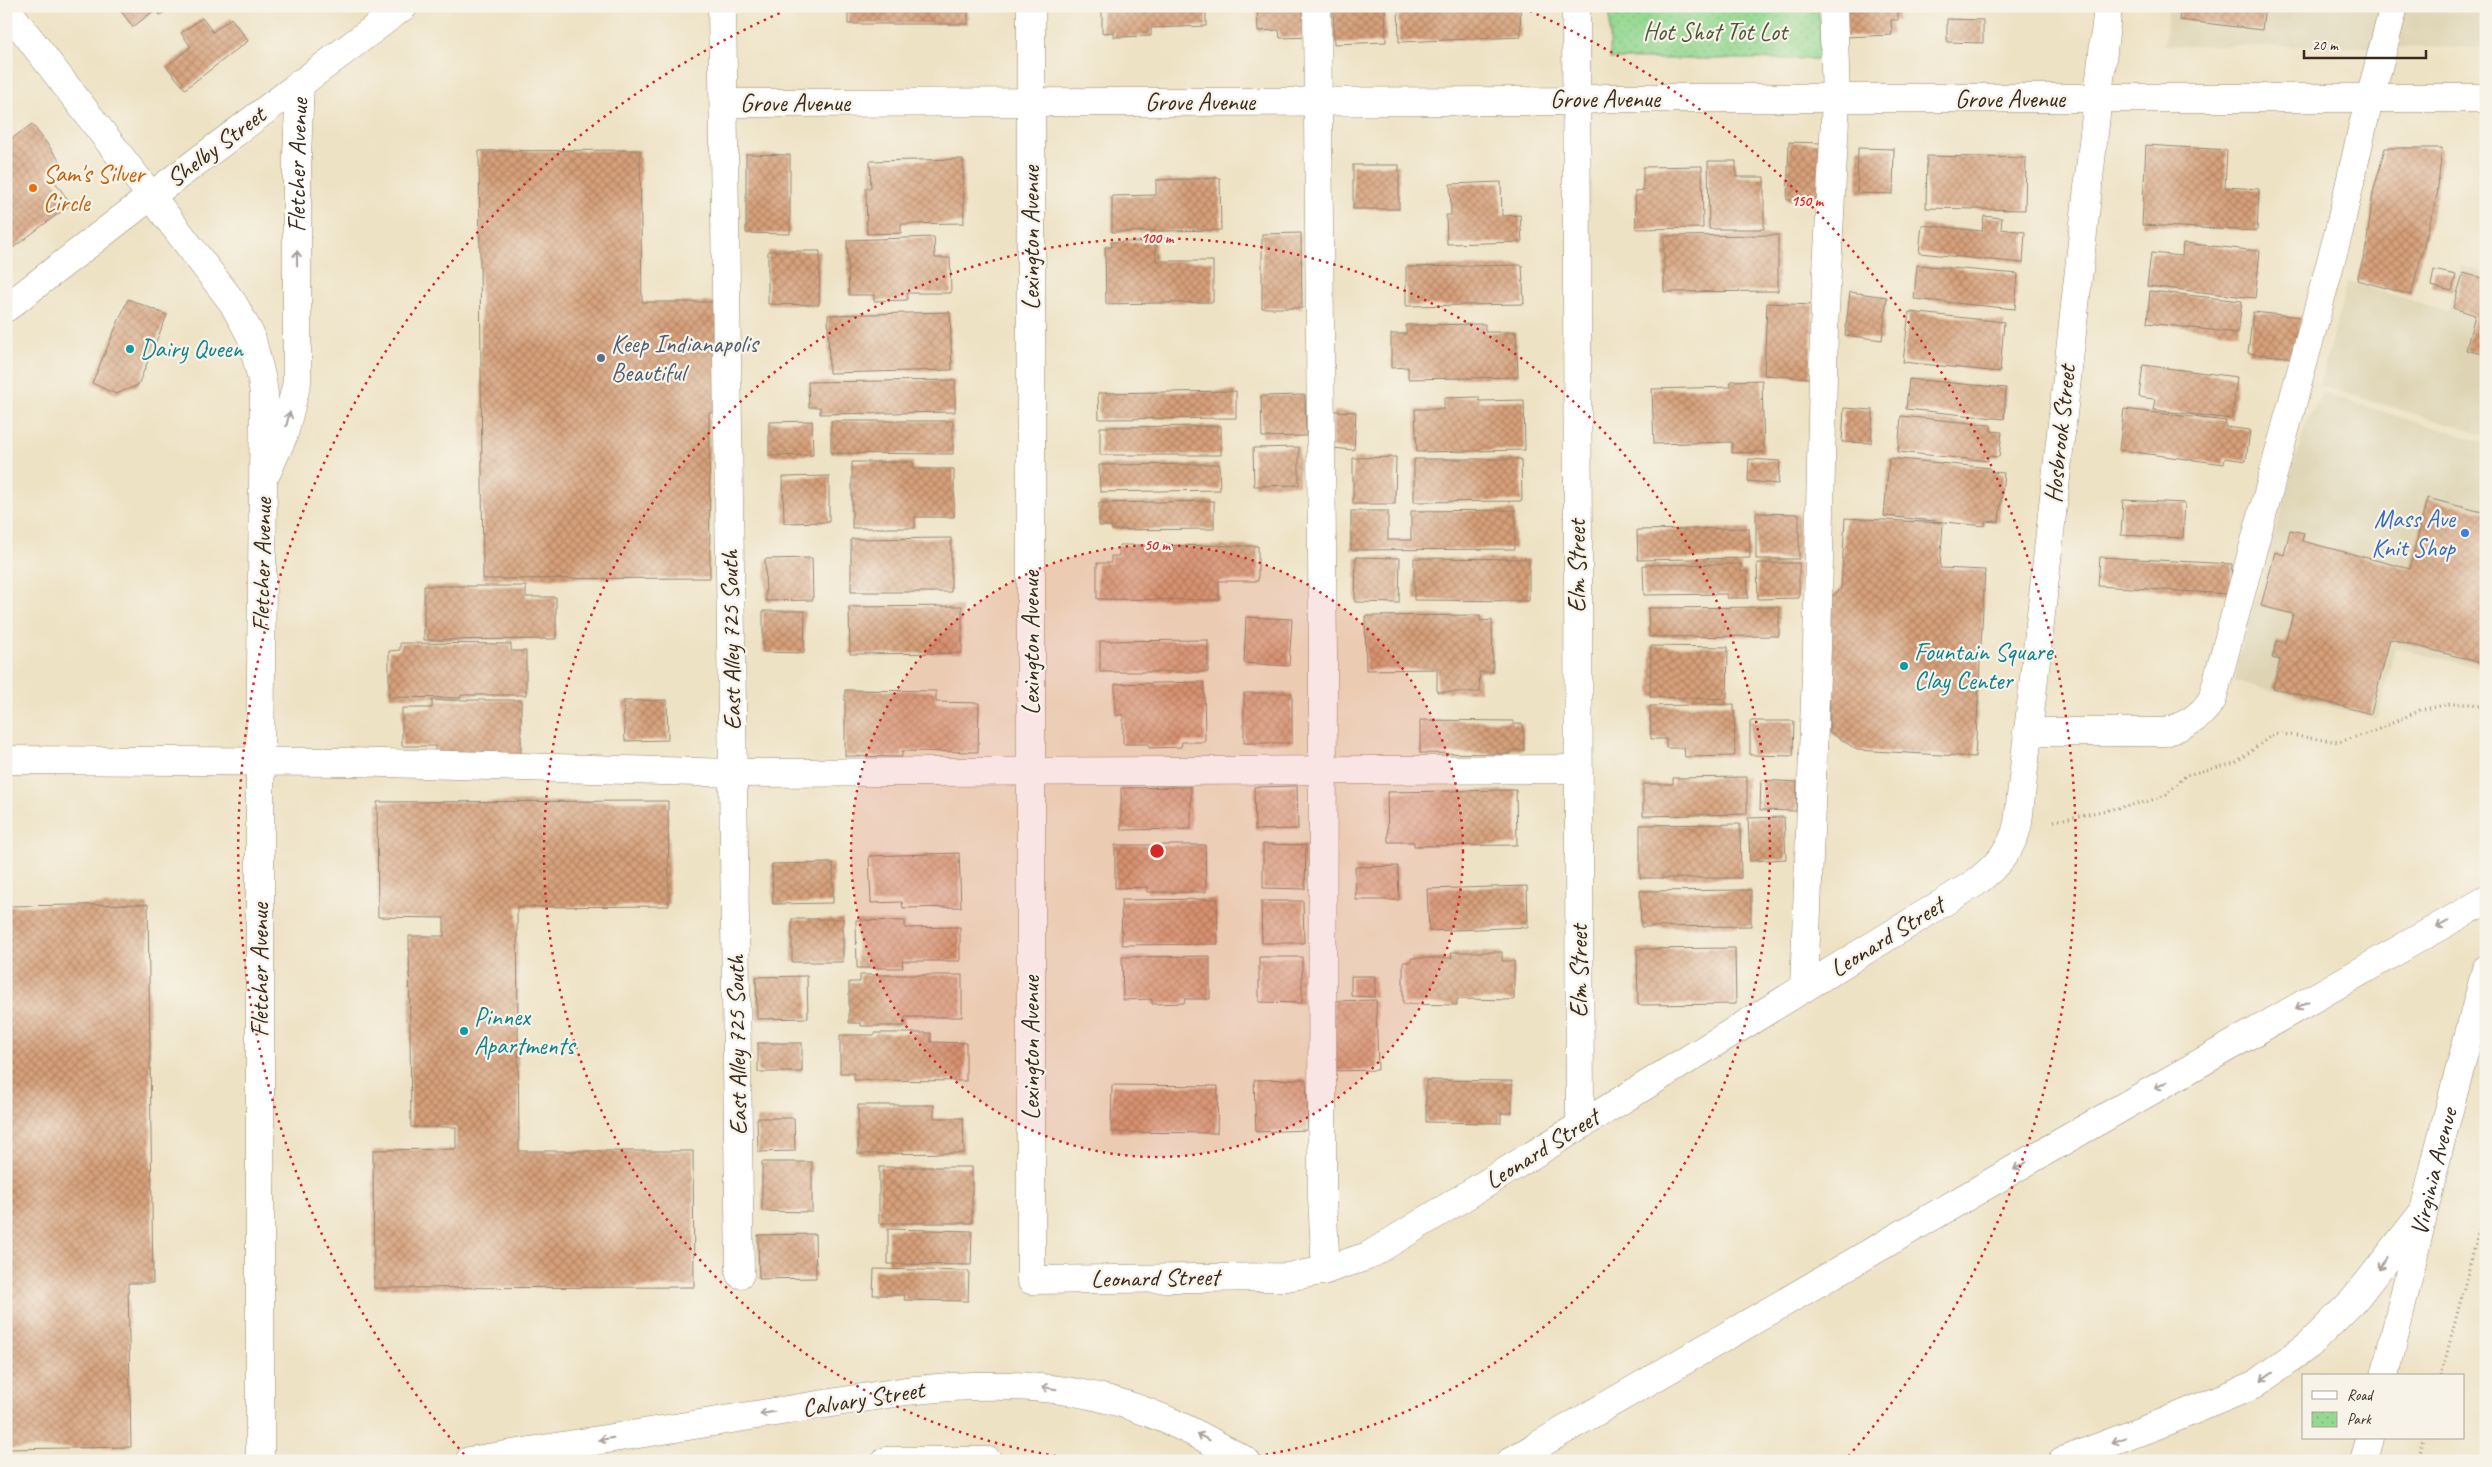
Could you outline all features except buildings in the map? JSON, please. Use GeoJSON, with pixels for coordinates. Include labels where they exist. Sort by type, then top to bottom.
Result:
{"type":"FeatureCollection","features":[{"type":"Feature","properties":{"kind":"main road","name":"East Alley 725 South"},"geometry":{"type":"LineString","coordinates":[[722,6],[740,1274]]}},
{"type":"Feature","properties":{"kind":"main road","name":"Lexington Avenue"},"geometry":{"type":"LineString","coordinates":[[1031,6],[1031,1280]]}},
{"type":"Feature","properties":{"kind":"main road"},"geometry":{"type":"LineString","coordinates":[[1317,6],[1320,101],[1322,1189],[1326,1270]]}},
{"type":"Feature","properties":{"kind":"main road","name":"Elm Street"},"geometry":{"type":"LineString","coordinates":[[1576,6],[1580,1126]]}},
{"type":"Feature","properties":{"kind":"main road"},"geometry":{"type":"LineString","coordinates":[[1804,988],[1817,648],[1824,328],[1836,100],[1833,6]]}},
{"type":"Feature","properties":{"kind":"main road","name":"Hosbrook Street"},"geometry":{"type":"LineString","coordinates":[[2002,858],[2015,837],[2108,6]]}},
{"type":"Feature","properties":{"kind":"main road"},"geometry":{"type":"LineString","coordinates":[[2027,732],[2165,732],[2186,726],[2201,716],[2212,700],[2339,232],[2363,124],[2371,98],[2376,68],[2394,6]]}},
{"type":"Feature","properties":{"kind":"main road","name":"Shelby Street"},"geometry":{"type":"LineString","coordinates":[[6,308],[150,196],[402,7]]}},
{"type":"Feature","properties":{"kind":"main road","name":"Fletcher Avenue"},"geometry":{"type":"LineString","coordinates":[[6,8],[233,303],[251,336],[264,394],[260,762],[260,1461]]}},
{"type":"Feature","properties":{"kind":"main road","name":"Fletcher Avenue"},"geometry":{"type":"LineString","coordinates":[[263,480],[284,434],[297,382],[297,156],[300,83]]}},
{"type":"Feature","properties":{"kind":"main road","name":"Grove Avenue"},"geometry":{"type":"LineString","coordinates":[[724,103],[1576,101],[1604,98],[1836,100],[2486,98]]}},
{"type":"Feature","properties":{"kind":"main road"},"geometry":{"type":"LineString","coordinates":[[6,760],[260,762],[733,773],[1578,769]]}},
{"type":"Feature","properties":{"kind":"main road","name":"Leonard Street"},"geometry":{"type":"LineString","coordinates":[[1031,1280],[1287,1276],[1326,1270],[1368,1256],[1975,883],[2002,858]]}},
{"type":"Feature","properties":{"kind":"main road"},"geometry":{"type":"LineString","coordinates":[[1511,1461],[2015,1169],[2486,900]]}},
{"type":"Feature","properties":{"kind":"main road","name":"Virginia Avenue"},"geometry":{"type":"LineString","coordinates":[[2385,1374],[2424,1211],[2486,970]]}},
{"type":"Feature","properties":{"kind":"main road"},"geometry":{"type":"LineString","coordinates":[[2062,1461],[2165,1422],[2254,1385],[2309,1345],[2354,1300],[2424,1211]]}},
{"type":"Feature","properties":{"kind":"main road","name":"Calvary Street"},"geometry":{"type":"LineString","coordinates":[[470,1461],[906,1391],[952,1386],[998,1385],[1035,1386],[1069,1392],[1146,1411],[1208,1439],[1246,1461]]}},
{"type":"Feature","properties":{"kind":"main road"},"geometry":{"type":"LineString","coordinates":[[2364,1461],[2369,1440]]}},
{"type":"Feature","properties":{"kind":"main road"},"geometry":{"type":"LineString","coordinates":[[889,1461],[988,1461]]}},
{"type":"Feature","properties":{"kind":"path"},"geometry":{"type":"LineString","coordinates":[[2054,821],[2146,802],[2166,795],[2186,775],[2235,764],[2274,733],[2339,742],[2375,731],[2420,710],[2450,704],[2473,704],[2486,708]]}},
{"type":"Feature","properties":{"kind":"path"},"geometry":{"type":"LineString","coordinates":[[2442,1374],[2486,1203]]}},
{"type":"Feature","properties":{"kind":"path"},"geometry":{"type":"LineString","coordinates":[[2418,1461],[2423,1440]]}},
{"type":"Feature","properties":{"kind":"shaded area"},"geometry":{"type":"Polygon","coordinates":[[[2169,6],[2486,6],[2486,48],[2164,45],[2169,6]]]}},
{"type":"Feature","properties":{"kind":"shaded area"},"geometry":{"type":"Polygon","coordinates":[[[2461,266],[2486,273],[2486,436],[2319,385],[2348,281],[2448,311],[2461,266]]]}},
{"type":"Feature","properties":{"kind":"shaded area"},"geometry":{"type":"Polygon","coordinates":[[[2322,393],[2486,443],[2486,669],[2395,648],[2377,719],[2235,681],[2238,661],[2307,420],[2322,393]]]}},
{"type":"Feature","properties":{"kind":"green space","name":"Hot Shot Tot Lot"},"geometry":{"type":"Polygon","coordinates":[[[1610,6],[1820,6],[1820,59],[1610,59],[1610,6]]]}},
{"type":"Feature","properties":{"kind":"place","name":"Sam's Silver Circle"},"geometry":{"type":"Point","coordinates":[33,188]}},
{"type":"Feature","properties":{"kind":"place","name":"Dairy Queen"},"geometry":{"type":"Point","coordinates":[130,349]}},
{"type":"Feature","properties":{"kind":"place","name":"Keep Indianapolis Beautiful"},"geometry":{"type":"Point","coordinates":[601,358]}},
{"type":"Feature","properties":{"kind":"place","name":"Mass Ave Knit Shop"},"geometry":{"type":"Point","coordinates":[2465,533]}},
{"type":"Feature","properties":{"kind":"place","name":"Fountain Square Clay Center"},"geometry":{"type":"Point","coordinates":[1904,666]}},
{"type":"Feature","properties":{"kind":"place","name":"Pinnex Apartments"},"geometry":{"type":"Point","coordinates":[464,1031]}}]}
